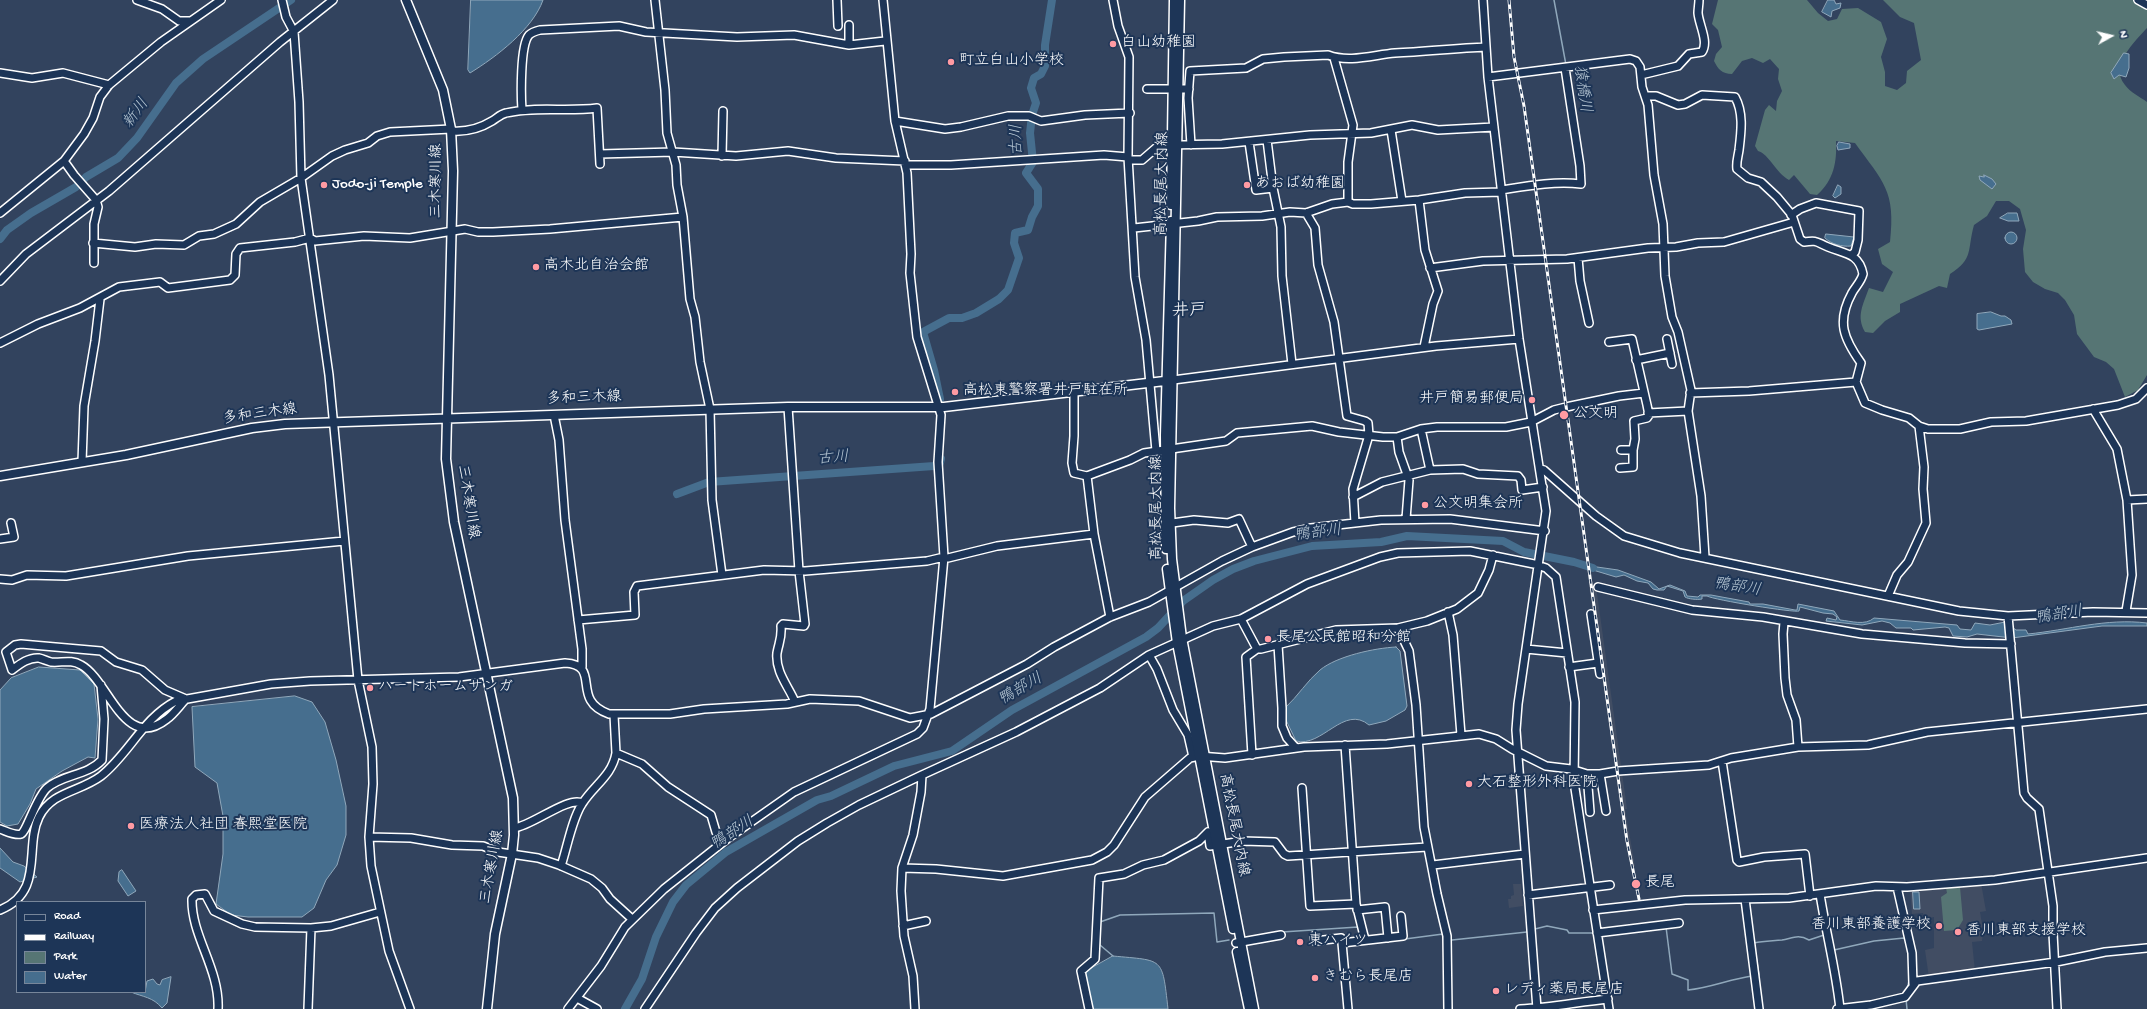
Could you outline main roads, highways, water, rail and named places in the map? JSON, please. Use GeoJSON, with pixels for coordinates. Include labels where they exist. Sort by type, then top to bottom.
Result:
{"type":"FeatureCollection","features":[{"type":"Feature","properties":{"kind":"main road","name":"三木寒川線"},"geometry":{"type":"LineString","coordinates":[[406,0],[439,78],[452,130],[452,232],[446,459],[450,502],[510,780],[514,828],[512,854],[495,934],[487,1009]]}},
{"type":"Feature","properties":{"kind":"main road","name":"高松長尾大内線"},"geometry":{"type":"LineString","coordinates":[[1174,0],[1177,89]]}},
{"type":"Feature","properties":{"kind":"main road","name":"高松長尾大内線"},"geometry":{"type":"LineString","coordinates":[[1180,0],[1174,224],[1168,353],[1170,380],[1169,449],[1166,483],[1172,591],[1199,756],[1219,844],[1238,942],[1254,1009]]}},
{"type":"Feature","properties":{"kind":"main road","name":"高松長尾大内線"},"geometry":{"type":"LineString","coordinates":[[1174,224],[1172,162],[1175,147]]}},
{"type":"Feature","properties":{"kind":"main road","name":"多和三木線"},"geometry":{"type":"LineString","coordinates":[[0,476],[82,462],[252,428],[285,424],[334,421],[710,410],[788,406],[939,407],[1170,380]]}},
{"type":"Feature","properties":{"kind":"main road","name":"高松長尾大内線"},"geometry":{"type":"LineString","coordinates":[[1238,942],[1248,1009]]}},
{"type":"Feature","properties":{"kind":"water"},"geometry":{"type":"Polygon","coordinates":[[[471,0],[543,0],[538,11],[522,32],[502,51],[470,73],[468,70],[471,0]]]}},
{"type":"Feature","properties":{"kind":"water"},"geometry":{"type":"Polygon","coordinates":[[[1828,0],[1834,0],[1836,4],[1841,3],[1840,8],[1832,11],[1831,17],[1822,12],[1828,0]]]}},
{"type":"Feature","properties":{"kind":"water"},"geometry":{"type":"Polygon","coordinates":[[[2124,53],[2129,54],[2129,68],[2126,77],[2119,75],[2114,79],[2111,73],[2124,53]]]}},
{"type":"Feature","properties":{"kind":"water"},"geometry":{"type":"Polygon","coordinates":[[[1839,142],[1850,144],[1850,148],[1838,150],[1837,146],[1839,142]]]}},
{"type":"Feature","properties":{"kind":"water"},"geometry":{"type":"Polygon","coordinates":[[[1984,175],[1992,179],[1996,184],[1992,189],[1980,180],[1979,176],[1984,177],[1984,175]]]}},
{"type":"Feature","properties":{"kind":"water"},"geometry":{"type":"Polygon","coordinates":[[[1838,185],[1841,187],[1841,194],[1835,198],[1833,196],[1838,185]]]}},
{"type":"Feature","properties":{"kind":"water"},"geometry":{"type":"Polygon","coordinates":[[[2008,213],[2017,213],[2019,221],[2008,221],[2000,218],[2008,213]]]}},
{"type":"Feature","properties":{"kind":"water"},"geometry":{"type":"Polygon","coordinates":[[[2011,232],[2015,234],[2017,238],[2015,242],[2011,244],[2007,242],[2005,238],[2007,234],[2011,232]]]}},
{"type":"Feature","properties":{"kind":"water"},"geometry":{"type":"Polygon","coordinates":[[[1826,234],[1854,237],[1851,246],[1844,246],[1837,245],[1827,240],[1825,238],[1826,234]]]}},
{"type":"Feature","properties":{"kind":"water"},"geometry":{"type":"Polygon","coordinates":[[[1991,312],[2005,316],[2011,320],[2012,324],[1979,330],[1977,329],[1977,314],[1991,312]]]}},
{"type":"Feature","properties":{"kind":"water"},"geometry":{"type":"Polygon","coordinates":[[[1583,565],[1618,570],[1651,582],[1659,589],[1667,586],[1664,590],[1653,589],[1648,583],[1637,581],[1624,575],[1616,577],[1583,567],[1583,565]]]}},
{"type":"Feature","properties":{"kind":"water"},"geometry":{"type":"Polygon","coordinates":[[[1670,585],[1685,591],[1687,596],[1698,597],[1700,595],[1711,595],[1749,602],[1750,604],[1763,604],[1795,610],[1797,610],[1798,604],[1834,611],[1840,620],[1858,622],[1866,622],[1874,618],[1957,625],[1960,629],[1971,630],[1975,623],[1990,625],[2005,622],[2016,630],[2026,630],[2028,634],[2102,623],[2147,623],[2147,626],[2102,626],[2012,638],[1977,634],[1967,637],[1953,636],[1949,628],[1945,627],[1913,630],[1911,628],[1896,628],[1890,623],[1882,621],[1862,625],[1826,621],[1827,618],[1836,620],[1837,617],[1833,614],[1800,607],[1799,611],[1794,611],[1738,603],[1707,596],[1702,596],[1702,599],[1690,599],[1685,597],[1683,591],[1667,586],[1670,585]]]}},
{"type":"Feature","properties":{"kind":"water"},"geometry":{"type":"Polygon","coordinates":[[[1396,647],[1400,651],[1407,706],[1405,710],[1386,721],[1369,725],[1360,720],[1351,720],[1342,723],[1315,738],[1306,741],[1296,741],[1285,718],[1285,708],[1315,674],[1327,665],[1346,657],[1367,651],[1396,647]]]}},
{"type":"Feature","properties":{"kind":"water"},"geometry":{"type":"Polygon","coordinates":[[[39,667],[80,670],[94,684],[98,719],[95,758],[88,757],[62,771],[36,789],[30,804],[18,824],[7,826],[0,822],[0,690],[11,678],[39,667]]]}},
{"type":"Feature","properties":{"kind":"water"},"geometry":{"type":"Polygon","coordinates":[[[295,696],[312,702],[325,722],[336,760],[346,806],[346,835],[337,865],[326,880],[314,908],[302,917],[248,917],[231,915],[216,904],[223,854],[223,816],[217,783],[195,767],[192,707],[295,696]]]}},
{"type":"Feature","properties":{"kind":"water"},"geometry":{"type":"Polygon","coordinates":[[[0,848],[13,862],[24,866],[37,877],[20,882],[0,868],[0,848]]]}},
{"type":"Feature","properties":{"kind":"water"},"geometry":{"type":"Polygon","coordinates":[[[122,870],[136,891],[128,896],[118,881],[119,872],[122,870]]]}},
{"type":"Feature","properties":{"kind":"water"},"geometry":{"type":"Polygon","coordinates":[[[1913,892],[1919,892],[1920,909],[1914,909],[1913,892]]]}},
{"type":"Feature","properties":{"kind":"water"},"geometry":{"type":"Polygon","coordinates":[[[1113,956],[1142,959],[1157,964],[1164,979],[1168,1009],[1093,1009],[1085,974],[1088,970],[1113,956]]]}},
{"type":"Feature","properties":{"kind":"water"},"geometry":{"type":"Polygon","coordinates":[[[171,977],[167,1003],[162,1008],[151,999],[134,993],[146,993],[147,981],[153,979],[160,985],[162,980],[171,977]]]}},
{"type":"Feature","properties":{"kind":"waterway","name":"新川"},"geometry":{"type":"LineString","coordinates":[[0,239],[7,230],[31,213],[76,187],[86,177],[118,158],[137,138],[176,83],[203,59],[291,0]]}},
{"type":"Feature","properties":{"kind":"waterway","name":"古川"},"geometry":{"type":"LineString","coordinates":[[940,399],[934,370],[923,332],[949,318],[962,318],[976,313],[999,299],[1008,290],[1019,258],[1014,243],[1015,233],[1028,230],[1032,217],[1038,206],[1038,189],[1026,173],[1033,162],[1030,133],[1032,115],[1036,103],[1031,88],[1034,78],[1041,74],[1045,66],[1045,45],[1052,0]]}},
{"type":"Feature","properties":{"kind":"waterway","name":"猿橋川"},"geometry":{"type":"LineString","coordinates":[[1554,0],[1566,65]]}},
{"type":"Feature","properties":{"kind":"waterway","name":"古川"},"geometry":{"type":"LineString","coordinates":[[677,494],[709,482],[934,466],[940,463],[941,459]]}},
{"type":"Feature","properties":{"kind":"waterway","name":"鴨部川"},"geometry":{"type":"LineString","coordinates":[[625,1009],[642,979],[656,937],[673,902],[686,885],[726,852],[817,800],[831,796],[894,766],[952,751],[1012,710],[1146,637],[1158,628],[1183,601],[1213,580],[1233,569],[1254,561],[1312,546],[1381,542],[1407,536],[1503,541],[1524,552],[1574,562],[1593,568]]}},
{"type":"Feature","properties":{"kind":"waterway"},"geometry":{"type":"LineString","coordinates":[[1100,922],[1120,915],[1214,913],[1217,942],[1229,940]]}},
{"type":"Feature","properties":{"kind":"waterway"},"geometry":{"type":"LineString","coordinates":[[1535,929],[1547,926],[1567,930],[1569,933],[1593,933]]}},
{"type":"Feature","properties":{"kind":"waterway"},"geometry":{"type":"LineString","coordinates":[[1282,932],[1358,927],[1359,930]]}},
{"type":"Feature","properties":{"kind":"waterway"},"geometry":{"type":"LineString","coordinates":[[1666,927],[1672,974],[1688,980],[1688,990],[1752,976]]}},
{"type":"Feature","properties":{"kind":"waterway"},"geometry":{"type":"LineString","coordinates":[[1100,930],[1100,945],[1113,956]]}},
{"type":"Feature","properties":{"kind":"waterway"},"geometry":{"type":"LineString","coordinates":[[1452,940],[1527,932]]}},
{"type":"Feature","properties":{"kind":"waterway"},"geometry":{"type":"LineString","coordinates":[[1405,939],[1443,934],[1443,936]]}},
{"type":"Feature","properties":{"kind":"waterway"},"geometry":{"type":"LineString","coordinates":[[1759,975],[1754,943],[1796,937],[1802,937],[1809,940],[1824,935],[1825,937]]}},
{"type":"Feature","properties":{"kind":"waterway"},"geometry":{"type":"LineString","coordinates":[[1834,950],[1874,941],[1904,938],[1907,942]]}},
{"type":"Feature","properties":{"kind":"waterway"},"geometry":{"type":"LineString","coordinates":[[1366,944],[1383,942]]}},
{"type":"Feature","properties":{"kind":"waterway"},"geometry":{"type":"LineString","coordinates":[[1907,989],[1910,977]]}},
{"type":"Feature","properties":{"kind":"waterway"},"geometry":{"type":"LineString","coordinates":[[1906,999],[1907,1009]]}},
{"type":"Feature","properties":{"kind":"railway"},"geometry":{"type":"LineString","coordinates":[[1509,0],[1514,57],[1524,106],[1627,841],[1639,899]]}},
{"type":"Feature","properties":{"kind":"place","name":"白山幼稚園"},"geometry":{"type":"Point","coordinates":[1113,44]}},
{"type":"Feature","properties":{"kind":"place","name":"町立白山小学校"},"geometry":{"type":"Point","coordinates":[951,62]}},
{"type":"Feature","properties":{"kind":"place","name":"Jodo-ji Temple"},"geometry":{"type":"Point","coordinates":[324,185]}},
{"type":"Feature","properties":{"kind":"place","name":"あおば幼稚園"},"geometry":{"type":"Point","coordinates":[1247,185]}},
{"type":"Feature","properties":{"kind":"place","name":"高木北自治会館"},"geometry":{"type":"Point","coordinates":[536,267]}},
{"type":"Feature","properties":{"kind":"place","name":"高松東警察署井戸駐在所"},"geometry":{"type":"Point","coordinates":[955,392]}},
{"type":"Feature","properties":{"kind":"place","name":"井戸簡易郵便局"},"geometry":{"type":"Point","coordinates":[1532,400]}},
{"type":"Feature","properties":{"kind":"place","name":"公文明"},"geometry":{"type":"Point","coordinates":[1564,415]}},
{"type":"Feature","properties":{"kind":"place","name":"公文明集会所"},"geometry":{"type":"Point","coordinates":[1425,505]}},
{"type":"Feature","properties":{"kind":"place","name":"長尾公民館昭和分館"},"geometry":{"type":"Point","coordinates":[1268,639]}},
{"type":"Feature","properties":{"kind":"place","name":"ハートホームサンガ"},"geometry":{"type":"Point","coordinates":[370,688]}},
{"type":"Feature","properties":{"kind":"place","name":"大石整形外科医院"},"geometry":{"type":"Point","coordinates":[1469,784]}},
{"type":"Feature","properties":{"kind":"place","name":"医療法人社団 春熙堂医院"},"geometry":{"type":"Point","coordinates":[131,826]}},
{"type":"Feature","properties":{"kind":"place","name":"長尾"},"geometry":{"type":"Point","coordinates":[1636,884]}},
{"type":"Feature","properties":{"kind":"place","name":"香川東部養護学校"},"geometry":{"type":"Point","coordinates":[1939,926]}},
{"type":"Feature","properties":{"kind":"place","name":"香川東部支援学校"},"geometry":{"type":"Point","coordinates":[1958,932]}},
{"type":"Feature","properties":{"kind":"place","name":"東ハイツ"},"geometry":{"type":"Point","coordinates":[1300,942]}},
{"type":"Feature","properties":{"kind":"place","name":"きむら長尾店"},"geometry":{"type":"Point","coordinates":[1315,978]}},
{"type":"Feature","properties":{"kind":"place","name":"レディ薬局長尾店"},"geometry":{"type":"Point","coordinates":[1496,991]}},
{"type":"Feature","properties":{"kind":"district","name":"井戸"},"geometry":{"type":"Point","coordinates":[1189,312]}}]}
